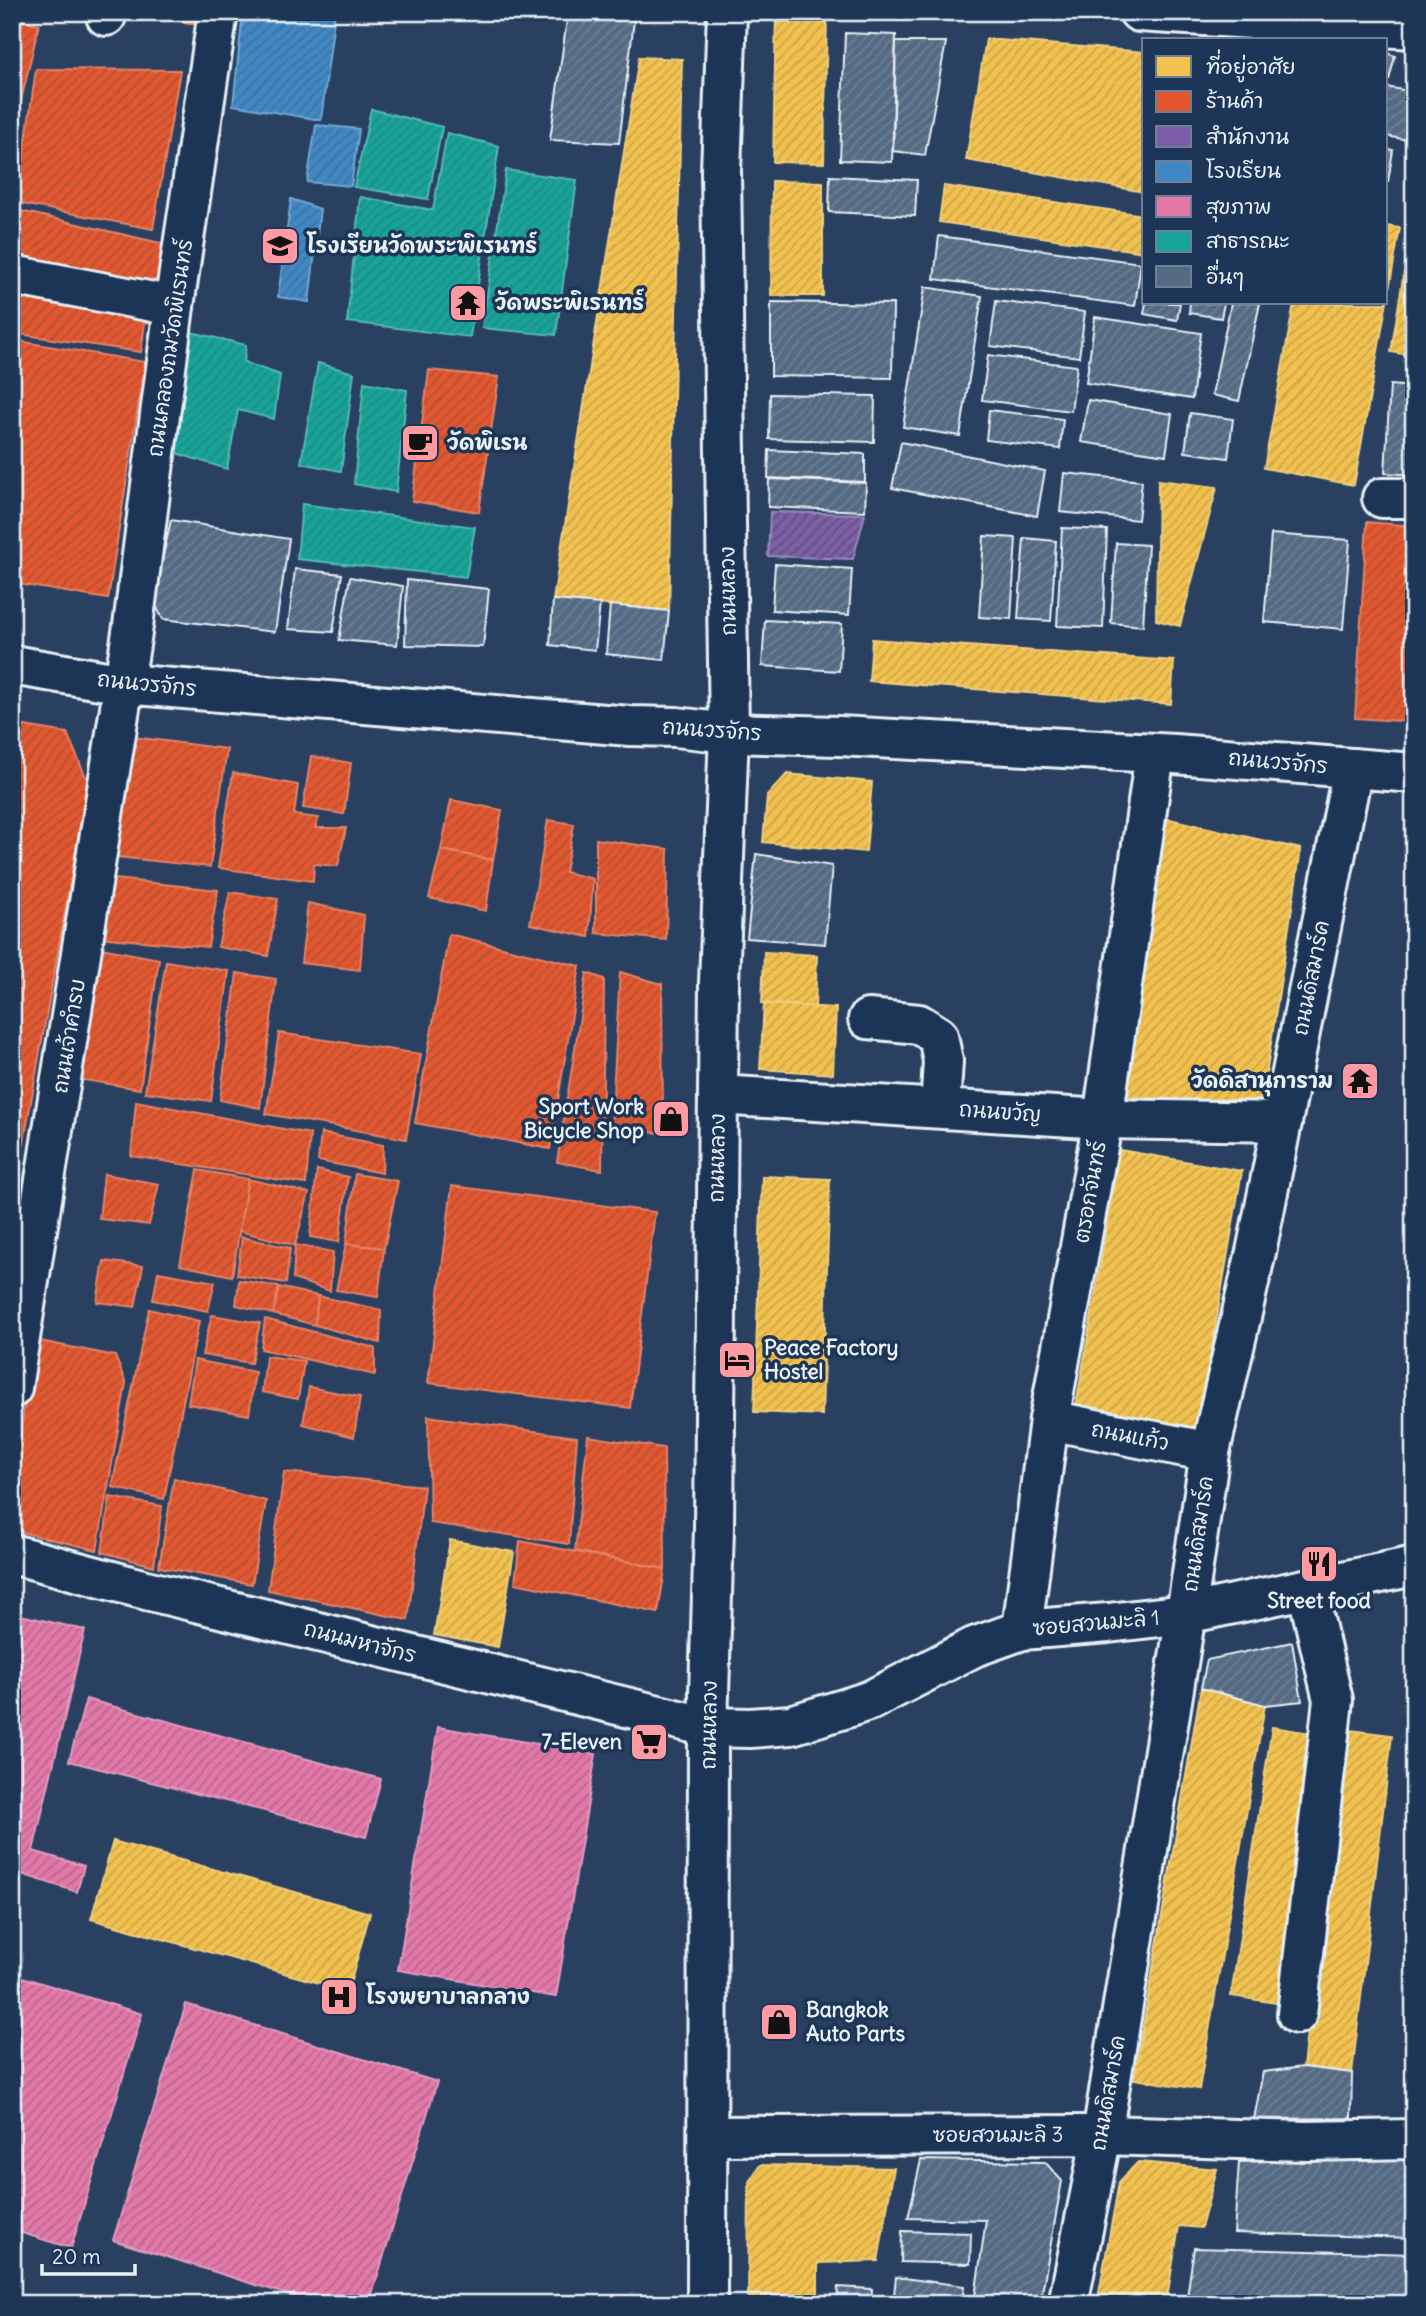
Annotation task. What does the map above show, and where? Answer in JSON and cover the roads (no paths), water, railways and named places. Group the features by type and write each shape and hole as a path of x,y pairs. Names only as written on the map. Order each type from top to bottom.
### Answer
{"street":[{"name":"ถนนคลองถมวัดพิเรนทร์","path":"124,684 174,306 218,12"},
{"name":"ถนนหลวง","path":"707,2304 708,1727 714,1528 719,982 729,733 721,171 727,12"},
{"path":"1139,12 1345,18 1414,29"},
{"path":"12,275 174,306"},
{"name":"ถนนวรจักร","path":"12,665 124,684 729,733 839,736 1154,753 1414,773"},
{"name":"ถนนเจ้าคำรบ","path":"12,1388 24,1239 124,684"},
{"name":"ตรอกจันทร์","path":"1022,1630 1049,1420 1103,1119 1154,753"},
{"name":"ถนนดิสมาร์ค","path":"1068,2304 1102,2135 1210,1452 1256,1252 1353,768"},
{"path":"868,1019 919,1024 939,1036 943,1061 940,1108"},
{"name":"ถนนขวัญ","path":"718,1095 1103,1119 1282,1122"},
{"name":"ถนนแก้ว","path":"1049,1420 1210,1452"},
{"name":"ถนนมหาจักร","path":"12,1554 159,1593 708,1727"},
{"name":"ซอยสวนมะลิ 1","path":"708,1727 791,1725 850,1707 871,1700 974,1647 1022,1630 1186,1614 1414,1566"},
{"path":"1297,2014 1333,1700 1307,1589"},
{"name":"ซอยสวนมะลิ 3","path":"708,2136 1102,2135 1307,2141 1414,2139"}],"place":[{"name":"โรงเรียนวัดพระพิเรนทร์","path":"280,246"},
{"name":"วัดพระพิเรนทร์","path":"468,303"},
{"name":"วัดพิเรน","path":"420,443"},
{"name":"วัดดิสานุการาม","path":"1360,1081"},
{"name":"Sport Work Bicycle Shop","path":"671,1119"},
{"name":"Peace Factory Hostel","path":"737,1360"},
{"name":"Street food","path":"1319,1564"},
{"name":"7-Eleven","path":"649,1742"},
{"name":"โรงพยาบาลกลาง","path":"339,1997"},
{"name":"Bangkok Auto Parts","path":"779,2022"}]}
